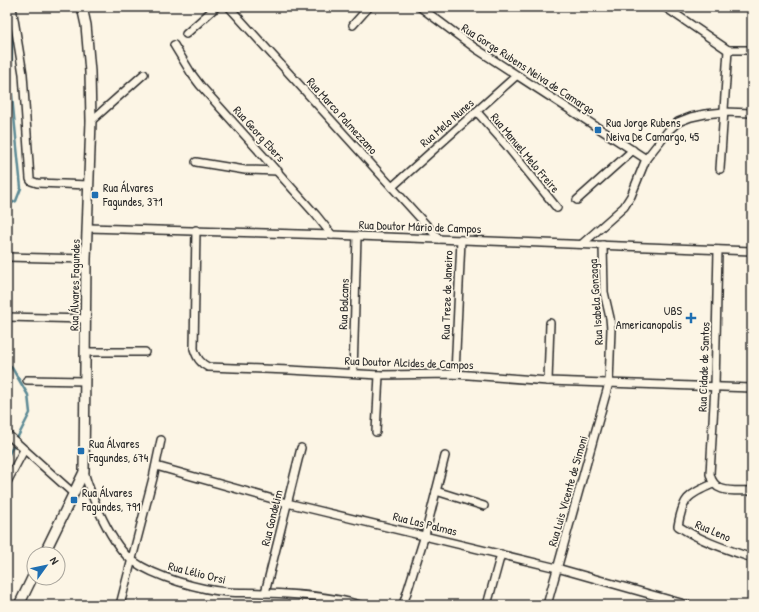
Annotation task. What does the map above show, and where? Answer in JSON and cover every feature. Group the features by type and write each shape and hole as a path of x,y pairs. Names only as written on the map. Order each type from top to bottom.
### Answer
{"street":[{"path":"12,7 23,74 30,179 31,181 37,183 89,184"},
{"name":"Rua Álvares Fagundes","path":"48,546 84,472 86,259 91,121 90,72 86,25 82,7"},
{"path":"186,34 216,7"},
{"name":"Rua Marco Palmezzano","path":"229,7 439,239"},
{"path":"352,25 369,7"},
{"name":"Rua Gorge Rubens Neiva de Camargo","path":"421,7 475,48 516,76 646,158"},
{"path":"665,7 728,50 752,50"},
{"name":"Rua Georg Ebers","path":"174,45 200,85 278,171 332,234"},
{"path":"720,169 728,50"},
{"path":"91,121 144,74"},
{"name":"Rua Melo Nunes","path":"392,187 516,76"},
{"name":"Rua Manuel Melo Freire","path":"477,112 507,146 557,208"},
{"path":"582,244 624,207 631,196 646,158 668,131 678,122 691,117 724,112 752,113"},
{"path":"577,200 633,150"},
{"path":"196,162 245,170 278,171"},
{"name":"Rua Doutor Mário de Campos","path":"88,228 332,234 752,251"},
{"name":"Rua Doutor Alcides de Campos","path":"196,230 194,349 197,358 201,363 208,367 380,375 455,374 548,381 752,388"},
{"name":"Rua Balcans","path":"353,373 357,236"},
{"name":"Rua Treze de Janeiro","path":"455,374 461,240"},
{"name":"Rua Isabela Gonzaga","path":"603,244 604,292 611,329 610,383"},
{"name":"Rua Cidade de Santos","path":"713,484 710,474 715,386 718,250"},
{"path":"7,257 86,259"},
{"path":"7,317 86,319"},
{"path":"548,381 550,323"},
{"path":"86,352 145,352"},
{"path":"376,432 380,375"},
{"path":"26,380 85,381"},
{"name":"Rua Luis Vicente de Simoni","path":"547,605 610,383"},
{"path":"8,435 73,493"},
{"path":"120,605 162,440"},
{"path":"7,482 23,448"},
{"name":"Rua Gondelim","path":"265,593 301,448"},
{"path":"403,605 425,535 445,456"},
{"name":"Rua Las Palmas","path":"156,466 287,503 557,568 680,604 688,605"},
{"name":"Rua Lélio Orsi","path":"84,472 94,500 111,534 121,549 132,561 159,574 203,588 227,592 332,598 360,605"},
{"path":"713,484 722,489 752,491"},
{"name":"Rua Leno","path":"713,484 693,494 686,500 681,508 678,526 690,534 715,545 752,558"},
{"path":"436,491 484,506"},
{"path":"487,605 501,554"},
{"path":"19,605 28,586"}],"waterway":[{"path":"7,21 12,34 11,86 21,188 16,201 7,205"},
{"path":"7,364 12,368 28,395 30,413 7,458"}],"place":[{"name":"Rua Jorge Rubens Neiva De Camargo, 45","path":"598,130"},
{"name":"Rua Álvares Fagundes, 371","path":"95,195"},
{"name":"UBS Americanopolis","path":"691,318"},
{"name":"Rua Álvares Fagundes, 674","path":"81,451"},
{"name":"Rua Álvares Fagundes, 791","path":"74,500"}]}
